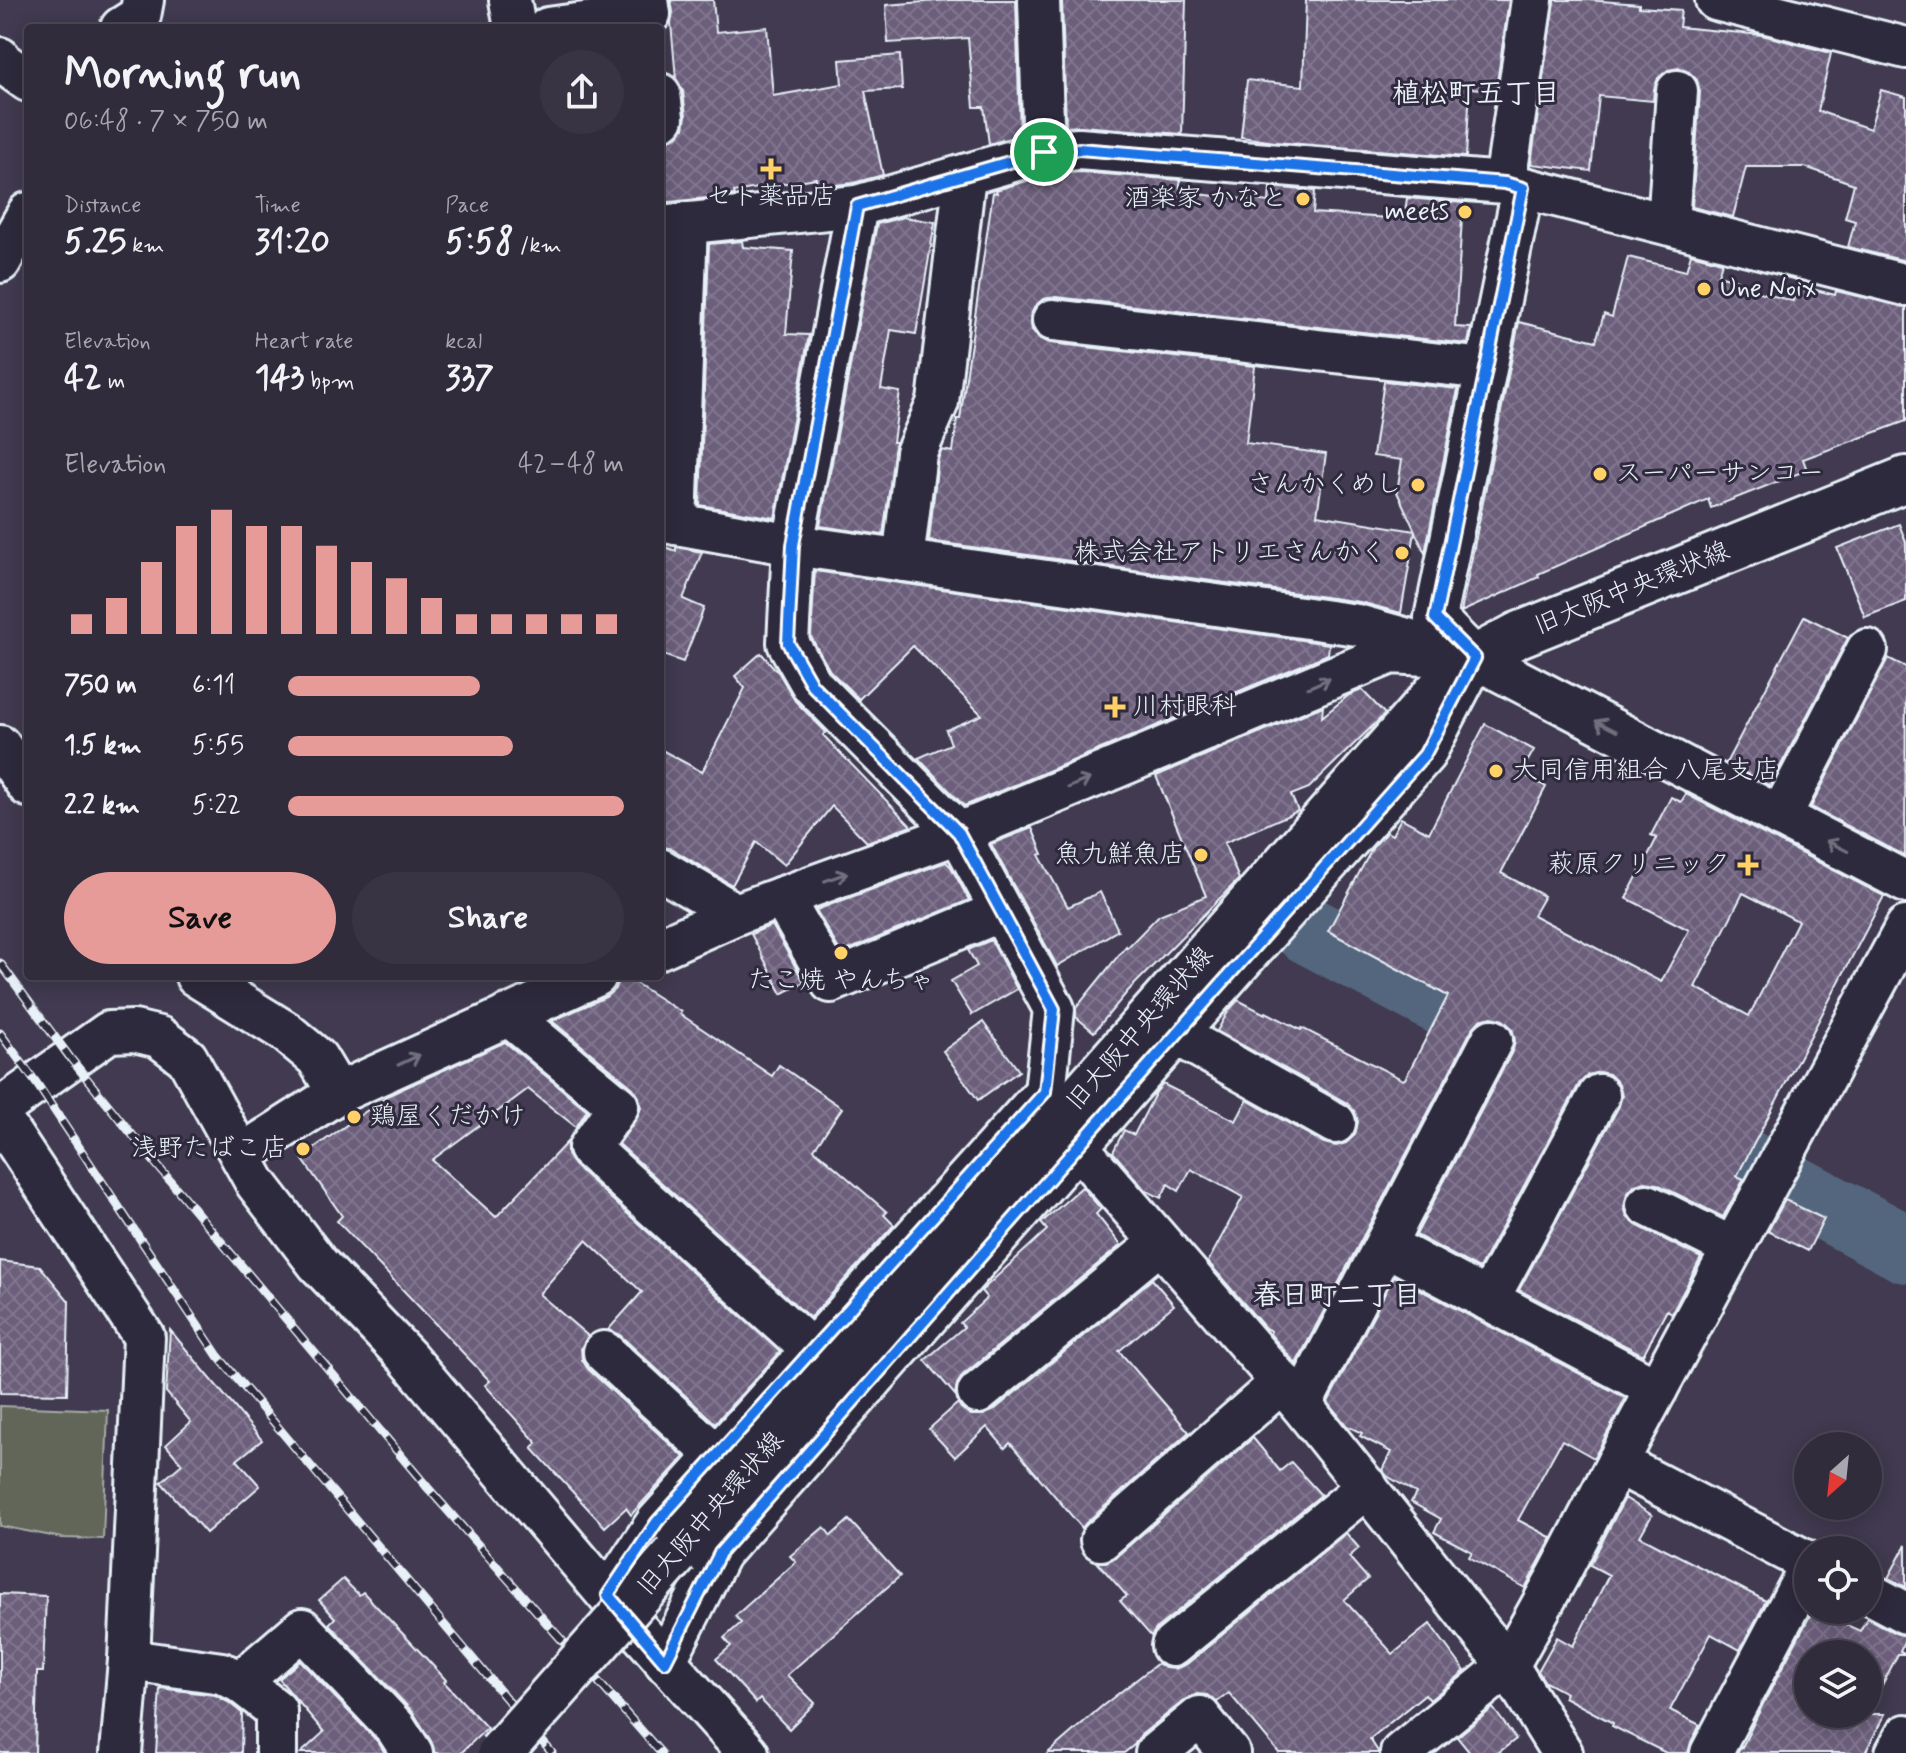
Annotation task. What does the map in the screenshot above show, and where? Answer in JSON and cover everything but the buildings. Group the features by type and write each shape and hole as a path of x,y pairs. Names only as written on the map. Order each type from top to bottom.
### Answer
{"main road":[{"name":"旧大阪中央環状線","path":"500,1753 1439,690 1475,658 1518,635 1906,479"}],"street":[{"path":"127,24 140,16 143,0"},
{"path":"510,0 514,24"},
{"path":"1039,0 1044,152"},
{"path":"1475,658 1435,618 1485,369 1514,185 1532,0"},
{"path":"1716,0 1906,48"},
{"path":"577,24 650,14"},
{"path":"1668,224 1677,91"},
{"path":"1906,285 1514,185 1079,149 1044,152 857,206 674,224 668,523 793,545 1357,625 1475,658 1906,882"},
{"path":"903,561 916,453 938,402 965,175"},
{"path":"608,1595 657,1522 1045,1092 1054,1009 959,833 812,685 788,643 793,545 857,206"},
{"path":"1053,320 1485,369"},
{"path":"1780,817 1867,650"},
{"path":"664,946 736,914 959,833 1391,653 1475,658"},
{"path":"665,1662 720,1553 1425,754 1475,658"},
{"path":"0,746 24,780"},
{"path":"664,871 736,914"},
{"path":"782,897 831,982 1001,911"},
{"path":"1401,1753 1508,1666 1906,927"},
{"path":"202,980 286,1032 317,1058 338,1093"},
{"path":"241,1155 338,1093 587,980"},
{"path":"508,1015 618,1106 589,1148 812,1350"},
{"path":"0,1109 109,1032 134,1031 159,1037 187,1058 256,1183 318,1264 407,1357 665,1662 748,1753"},
{"path":"1176,1034 1335,1123"},
{"path":"1101,1540 1292,1393 1385,1245 1492,1040"},
{"path":"1488,1300 1599,1095"},
{"path":"0,1118 144,1337 129,1660 121,1753"},
{"path":"1078,1147 1292,1393 1508,1666 1562,1753"},
{"path":"1647,1205 1733,1248"},
{"path":"978,1393 1160,1243"},
{"path":"1385,1245 1657,1389"},
{"path":"604,1352 717,1456"},
{"path":"1617,1463 1794,1555"},
{"path":"1172,1646 1367,1487"},
{"path":"1711,1753 1794,1596"},
{"path":"1882,1600 1906,1613"},
{"path":"240,1682 302,1629 396,1728 412,1753"},
{"path":"129,1660 222,1673 240,1682 276,1710 276,1753"},
{"path":"1156,1753 1200,1717 1229,1753"},
{"path":"1896,1753 1906,1735"}],"green space":[{"path":"0,1406 108,1410 103,1539 62,1538 0,1526"}],"waterway":[{"path":"1306,929 1906,1249"}],"railway":[{"path":"0,963 71,1059 156,1164 428,1488 661,1753"},
{"path":"0,1033 218,1356 552,1753"}],"place":[{"name":"セト薬品店","path":"771,169"},
{"name":"酒楽家 かなと","path":"1303,199"},
{"name":"meets","path":"1465,212"},
{"name":"Une Noix","path":"1704,289"},
{"name":"スーパーサンコー","path":"1600,474"},
{"name":"さんかくめし","path":"1418,485"},
{"name":"株式会社アトリエさんかく","path":"1402,553"},
{"name":"川村眼科","path":"1115,707"},
{"name":"大同信用組合 八尾支店","path":"1496,771"},
{"name":"魚九鮮魚店","path":"1201,855"},
{"name":"萩原クリニック","path":"1748,865"},
{"name":"たこ焼 やんちゃ","path":"841,953"},
{"name":"鶏屋くだかけ","path":"354,1117"},
{"name":"浅野たばこ店","path":"303,1149"}],"district":[{"name":"植松町五丁目","path":"1476,94"},
{"name":"春日町二丁目","path":"1337,1296"}],"route":[{"path":"1079,149 1505,183 1523,188 1435,618 1475,658 1425,754 720,1553 665,1662 608,1595 657,1522 1045,1092 1054,1009 959,833 812,685 788,643 793,545 857,206 1044,152 1079,149"}]}
